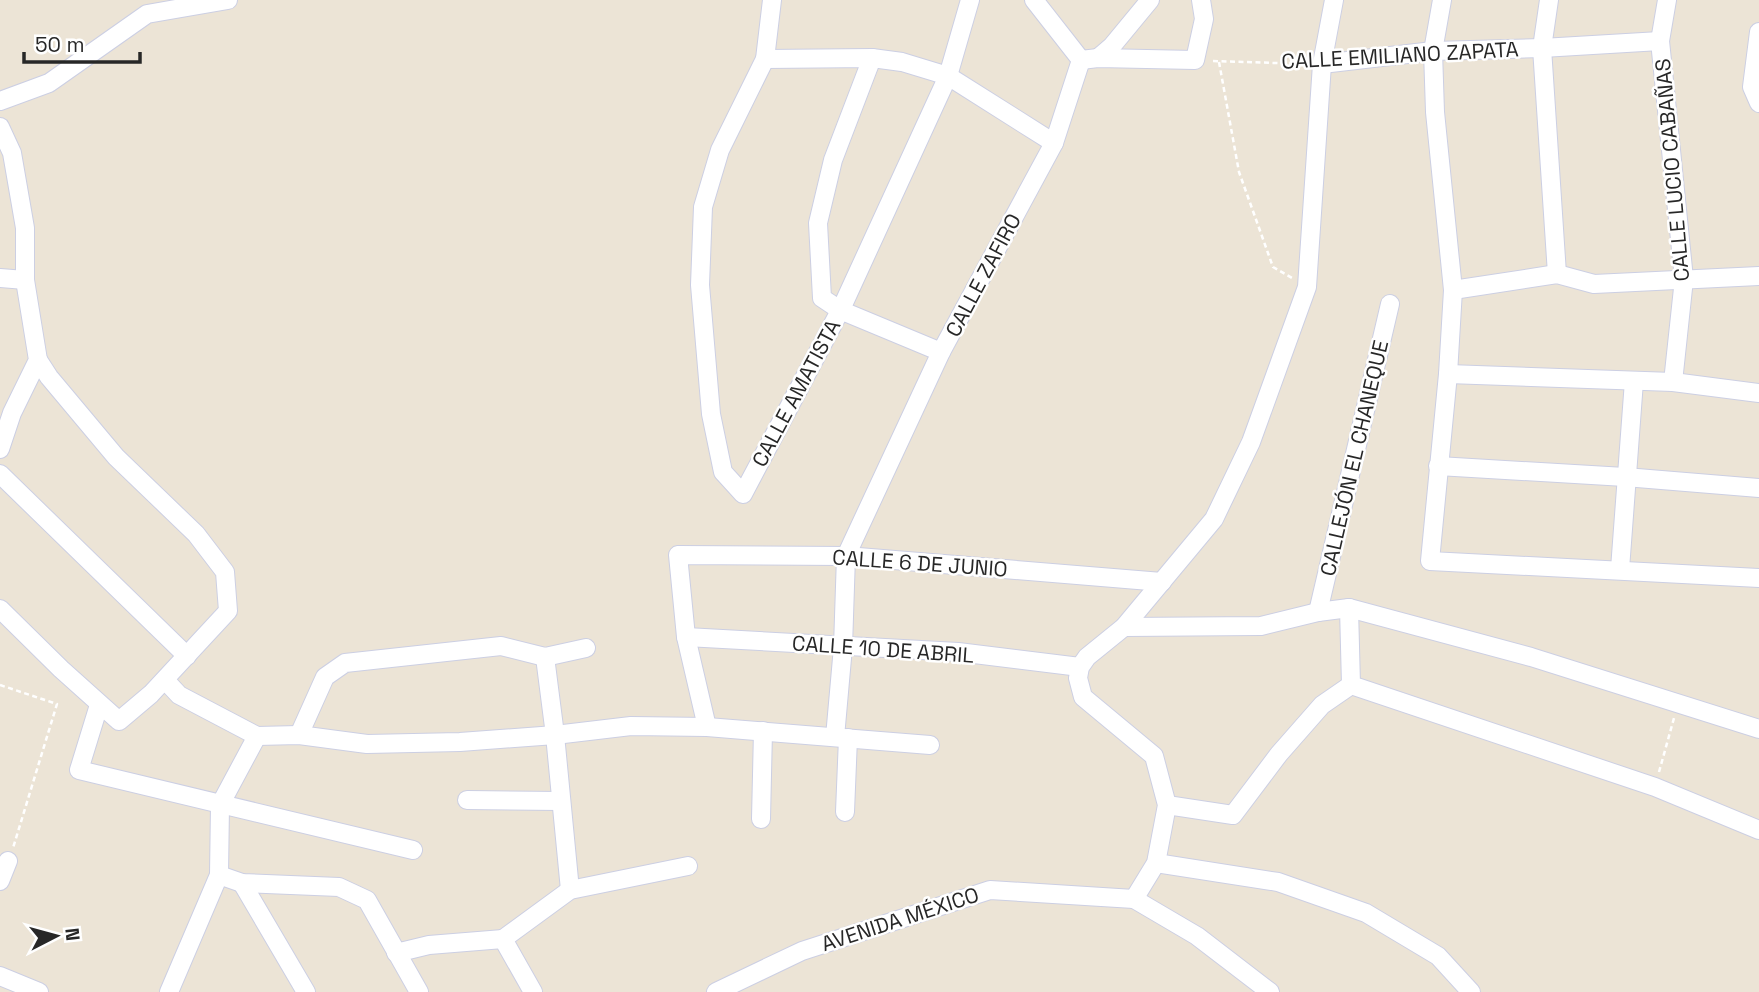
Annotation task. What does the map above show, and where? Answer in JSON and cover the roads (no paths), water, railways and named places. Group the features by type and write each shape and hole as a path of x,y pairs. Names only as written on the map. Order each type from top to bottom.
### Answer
{"street":[{"path":"772,0 765,59 872,58 902,62 948,76 1054,143"},
{"path":"941,352 840,310 948,76 970,0"},
{"path":"1034,0 1090,59 1195,60 1211,0"},
{"path":"1090,59 1112,46 1150,0"},
{"path":"1201,0 1204,19"},
{"path":"1270,992 1198,936 1134,899 1156,863 1167,804 1154,757 1083,696 1078,678 1080,667 1087,657 1124,627 1213,519 1251,442 1307,287 1322,64 1334,0"},
{"path":"1442,0 1433,51 1435,112 1453,290 1448,374 1430,561 1759,578"},
{"path":"1549,0 1542,48 1557,274"},
{"name":"CALLE LUCIO CABAÑAS","path":"1667,0 1660,41 1684,279 1673,382"},
{"path":"0,101 50,83 148,15 222,1"},
{"path":"1759,32 1752,86 1759,103"},
{"name":"CALLE EMILIANO ZAPATA","path":"1322,64 1433,51 1660,41"},
{"name":"CALLE AMATISTA","path":"765,59 720,150 704,207 700,285 711,414 723,472 743,494 840,310 822,298 818,223 833,160 872,58"},
{"name":"CALLE ZAFIRO","path":"846,556 941,352 1054,143 1090,59"},
{"path":"0,127 12,153 25,228 25,281 38,360 116,457 196,534 225,572 228,611 165,680 119,721 0,611"},
{"path":"1453,290 1557,274 1594,284 1759,276"},
{"path":"0,278 25,281"},
{"name":"CALLEJÓN EL CHANEQUE","path":"1318,612 1390,304"},
{"path":"0,449 12,413 38,360"},
{"path":"1448,374 1673,382 1759,393"},
{"path":"1620,569 1634,381"},
{"path":"1438,466 1759,488"},
{"path":"0,474 187,656"},
{"name":"CALLE 6 DE JUNIO","path":"686,637 678,555 846,556 1162,582"},
{"path":"845,812 841,738 846,556"},
{"path":"1124,627 1261,626 1318,612 1349,608 1531,657 1759,729"},
{"path":"1349,608 1351,685"},
{"path":"686,637 707,727"},
{"name":"CALLE 10 DE ABRIL","path":"686,637 958,652 1080,667"},
{"path":"299,736 325,677 345,663 501,646 545,657 586,648"},
{"path":"545,657 570,890"},
{"path":"165,680 179,695 257,736 299,736 367,744 460,743 631,726 707,727 930,745"},
{"path":"1351,685 1655,788 1759,830"},
{"path":"1167,804 1233,815 1279,754 1322,705 1351,685"},
{"path":"99,705 79,770 413,849"},
{"path":"761,819 763,731"},
{"path":"169,992 219,875 220,805 257,736"},
{"path":"467,800 560,801"},
{"path":"0,881 8,861"},
{"path":"1156,863 1278,882 1366,913 1438,956 1471,992"},
{"path":"396,953 429,945 503,939 570,890 688,866"},
{"path":"219,875 242,883 339,887 367,900 419,992"},
{"path":"242,883 306,992"},
{"name":"AVENIDA MÉXICO","path":"716,992 802,951 990,890 1134,899"},
{"path":"503,939 533,992"},
{"path":"0,976 39,992"}]}
